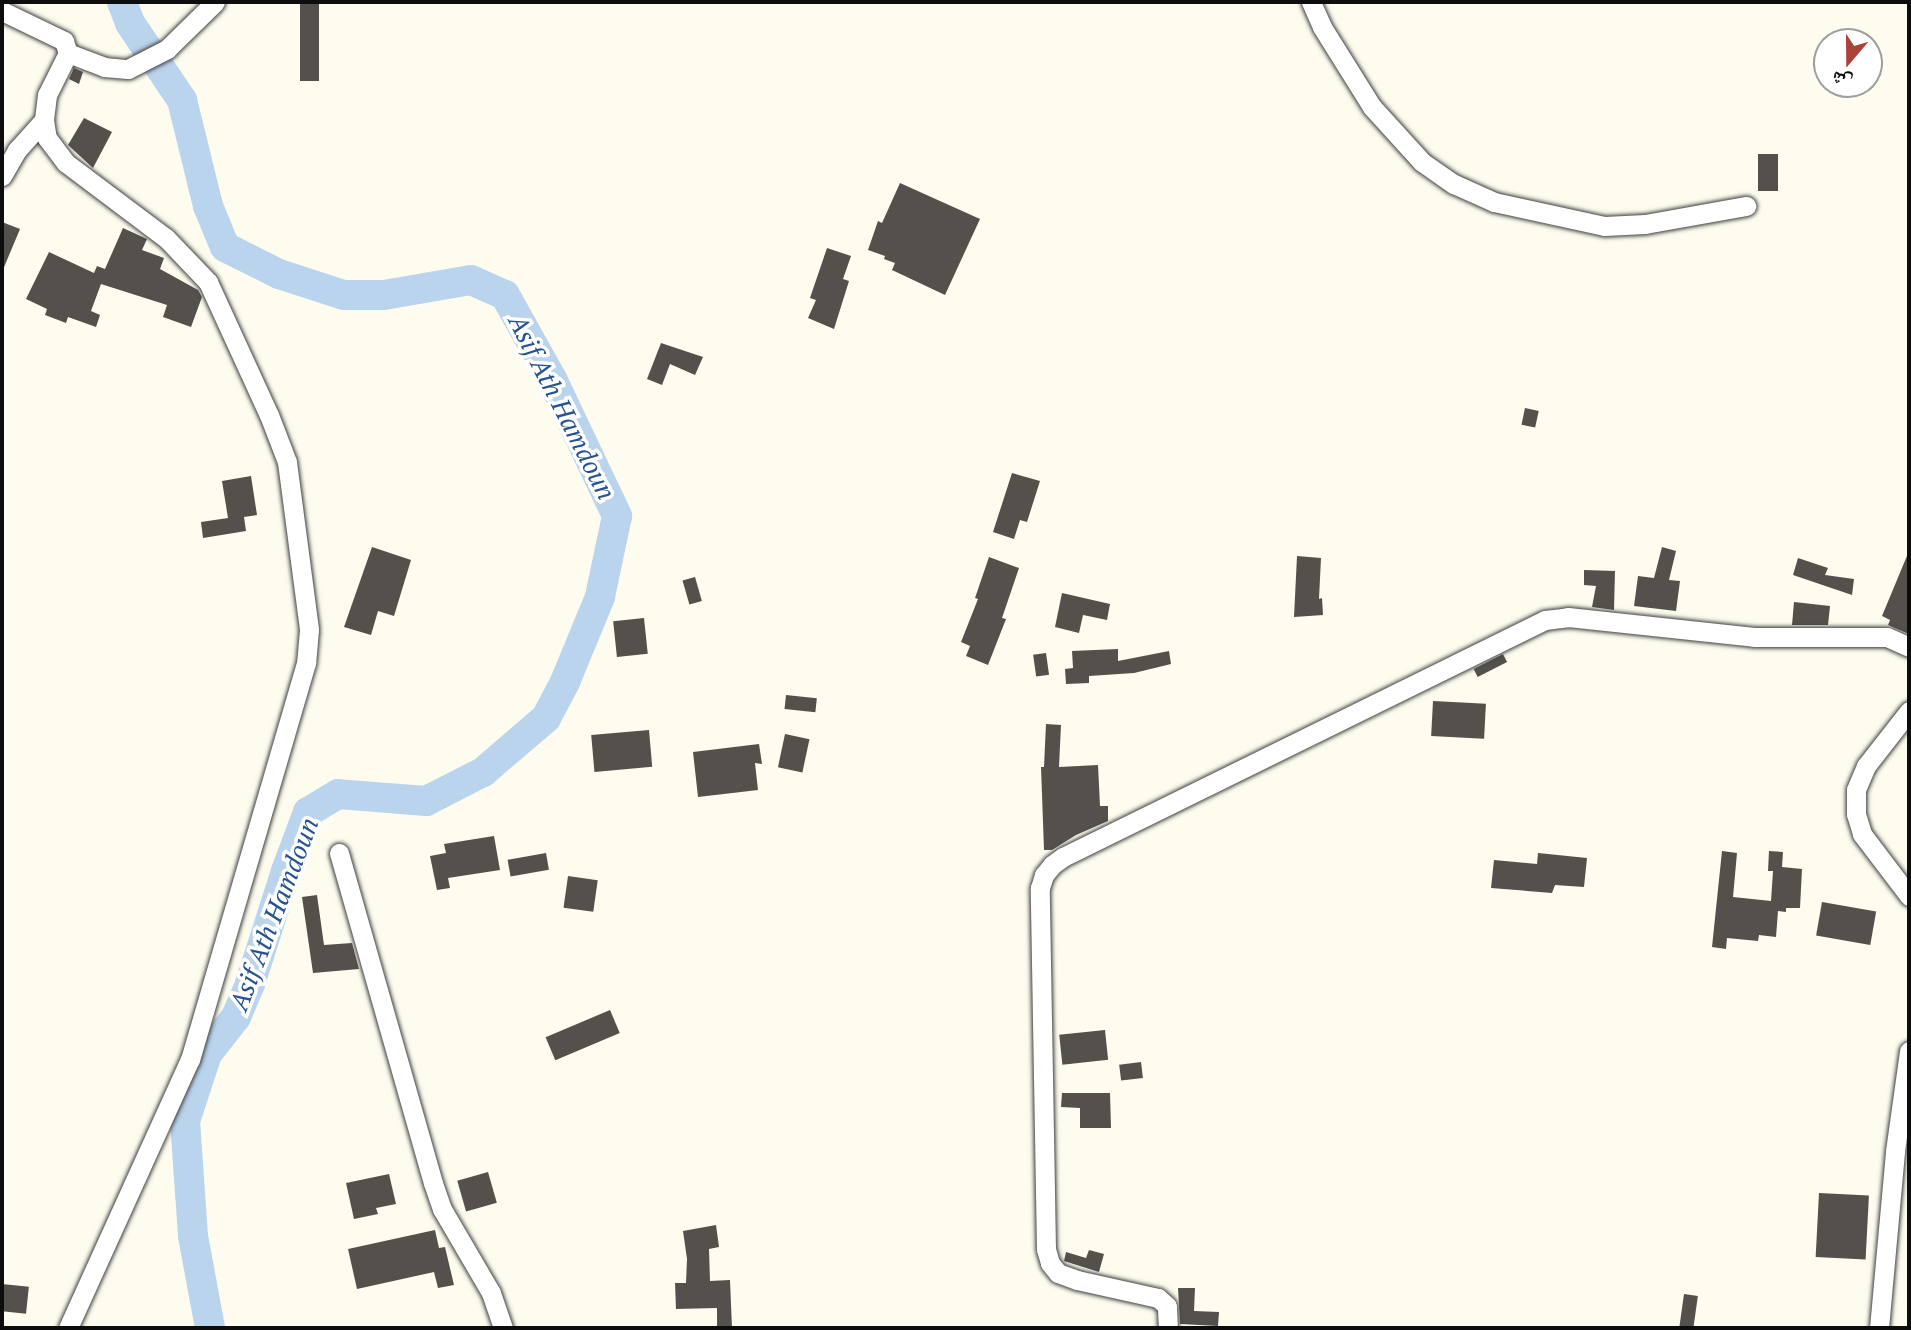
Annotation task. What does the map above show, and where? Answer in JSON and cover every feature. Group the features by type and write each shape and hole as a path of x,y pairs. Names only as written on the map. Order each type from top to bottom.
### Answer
{"street":[{"path":"68,53 104,67 128,69 167,49 215,2"},
{"path":"1311,2 1322,27 1372,107 1422,162 1454,184 1494,202 1604,226 1645,224 1746,206"},
{"path":"2,11 64,41 68,53 47,95 44,120 47,138 66,163 166,238 208,282 269,415 287,462 309,630 306,663 190,1059 68,1328"},
{"path":"2,176 17,150 44,120"},
{"path":"1168,1328 1167,1306 1158,1298 1077,1280 1058,1273 1050,1263 1046,1249 1040,888 1044,875 1052,865 1075,851 1545,620 1568,617 1755,637 1887,637 1909,647"},
{"path":"1909,711 1866,766 1856,790 1856,814 1862,834 1909,896"},
{"path":"339,853 433,1183 442,1209 491,1293 503,1328"},
{"path":"1879,1328 1895,1151 1909,1051"}],"building":[{"path":"300,2 319,2 319,81 300,81"},
{"path":"74,68 83,72 79,84 69,79"},
{"path":"84,118 112,132 93,168 68,145"},
{"path":"1758,154 1778,154 1778,191 1758,191"},
{"path":"900,183 980,219 945,295 892,270 895,263 868,250 878,221 882,223"},
{"path":"2,222 20,229 2,272"},
{"path":"123,228 147,239 142,250 164,258 160,269 198,290 202,297 191,327 163,317 167,305 101,284 91,311 100,315 96,327 68,317 66,323 45,315 47,309 26,299 49,252 94,273 97,266 105,269"},
{"path":"827,248 851,256 843,279 849,281 834,329 808,318 816,300 810,298"},
{"path":"661,343 703,357 695,375 670,364 662,385 647,379"},
{"path":"1525,408 1539,411 1535,428 1521,425"},
{"path":"1012,473 1040,481 1027,522 1020,520 1014,539 993,532"},
{"path":"251,476 257,515 244,517 246,531 203,538 201,522 228,518 222,481"},
{"path":"372,547 411,560 394,616 378,611 371,635 344,627"},
{"path":"1662,547 1676,551 1669,580 1680,581 1676,611 1634,606 1638,576 1654,578"},
{"path":"1909,551 1909,634 1888,625 1890,620 1882,616"},
{"path":"1297,556 1321,558 1319,599 1322,598 1323,615 1294,617"},
{"path":"989,557 1019,568 1002,618 1006,619 988,665 966,656 970,646 961,642 978,599 975,598"},
{"path":"1798,558 1828,568 1825,575 1854,579 1852,595 1793,575"},
{"path":"1584,570 1615,571 1614,610 1592,607 1596,586 1584,585"},
{"path":"695,577 702,601 689,605 683,581"},
{"path":"1062,593 1110,604 1107,620 1083,615 1079,633 1055,627"},
{"path":"1794,602 1830,606 1828,625 1792,625"},
{"path":"644,618 648,654 617,657 613,621"},
{"path":"1118,649 1118,661 1169,651 1171,664 1134,673 1089,676 1089,683 1066,684 1065,669 1073,668 1072,651"},
{"path":"1046,653 1049,675 1036,677 1033,655"},
{"path":"1503,654 1507,662 1478,677 1474,669"},
{"path":"786,695 817,698 815,712 785,709"},
{"path":"1433,701 1486,704 1484,739 1431,736"},
{"path":"1046,724 1061,725 1059,767 1098,765 1100,806 1108,806 1108,821 1076,835 1052,850 1044,850 1041,767 1044,767"},
{"path":"649,730 652,767 594,772 591,735"},
{"path":"785,734 809,739 802,772 778,767"},
{"path":"759,744 762,764 755,763 758,790 698,797 693,752"},
{"path":"494,836 500,870 448,878 450,888 437,890 430,856 446,853 444,844"},
{"path":"1722,851 1737,853 1733,897 1771,901 1773,871 1768,871 1769,851 1783,852 1782,867 1802,869 1800,908 1778,911 1776,937 1759,935 1758,941 1727,938 1726,949 1712,947"},
{"path":"546,853 549,870 511,877 508,860"},
{"path":"1538,853 1587,858 1584,887 1555,885 1552,893 1491,888 1494,860 1537,864"},
{"path":"568,876 598,880 593,912 564,908"},
{"path":"317,895 324,945 352,943 359,969 313,973 302,897"},
{"path":"1822,902 1876,912 1870,945 1816,935"},
{"path":"610,1010 620,1033 555,1060 546,1037"},
{"path":"1105,1030 1108,1060 1062,1065 1059,1035"},
{"path":"1141,1062 1143,1078 1121,1081 1119,1065"},
{"path":"1062,1093 1110,1093 1111,1128 1080,1128 1080,1108 1061,1107"},
{"path":"488,1172 497,1203 466,1212 457,1181"},
{"path":"389,1174 396,1204 376,1208 378,1214 354,1219 346,1183"},
{"path":"1819,1193 1869,1196 1866,1260 1816,1257"},
{"path":"716,1225 719,1247 709,1249 710,1281 730,1280 732,1328 717,1328 717,1308 676,1309 675,1283 686,1283 687,1259 683,1231"},
{"path":"435,1230 439,1248 445,1247 454,1285 438,1288 434,1272 357,1289 348,1249"},
{"path":"1089,1250 1104,1254 1099,1272 1064,1261 1066,1252 1086,1258"},
{"path":"2,1284 29,1287 26,1314 2,1311"},
{"path":"1178,1288 1195,1288 1194,1311 1219,1312 1218,1326 1180,1324"},
{"path":"1684,1294 1698,1296 1693,1328 1679,1327"}],"waterway":[{"name":"Asif Ath Hamdoun","path":"122,2 130,23 182,100 208,206 225,247 279,274 344,295 384,295 471,280 505,295 552,379 617,516 600,597 565,682 546,718 483,772 426,801 338,794 308,812 250,984 236,1017 207,1054 185,1121 193,1236 210,1328"}]}
